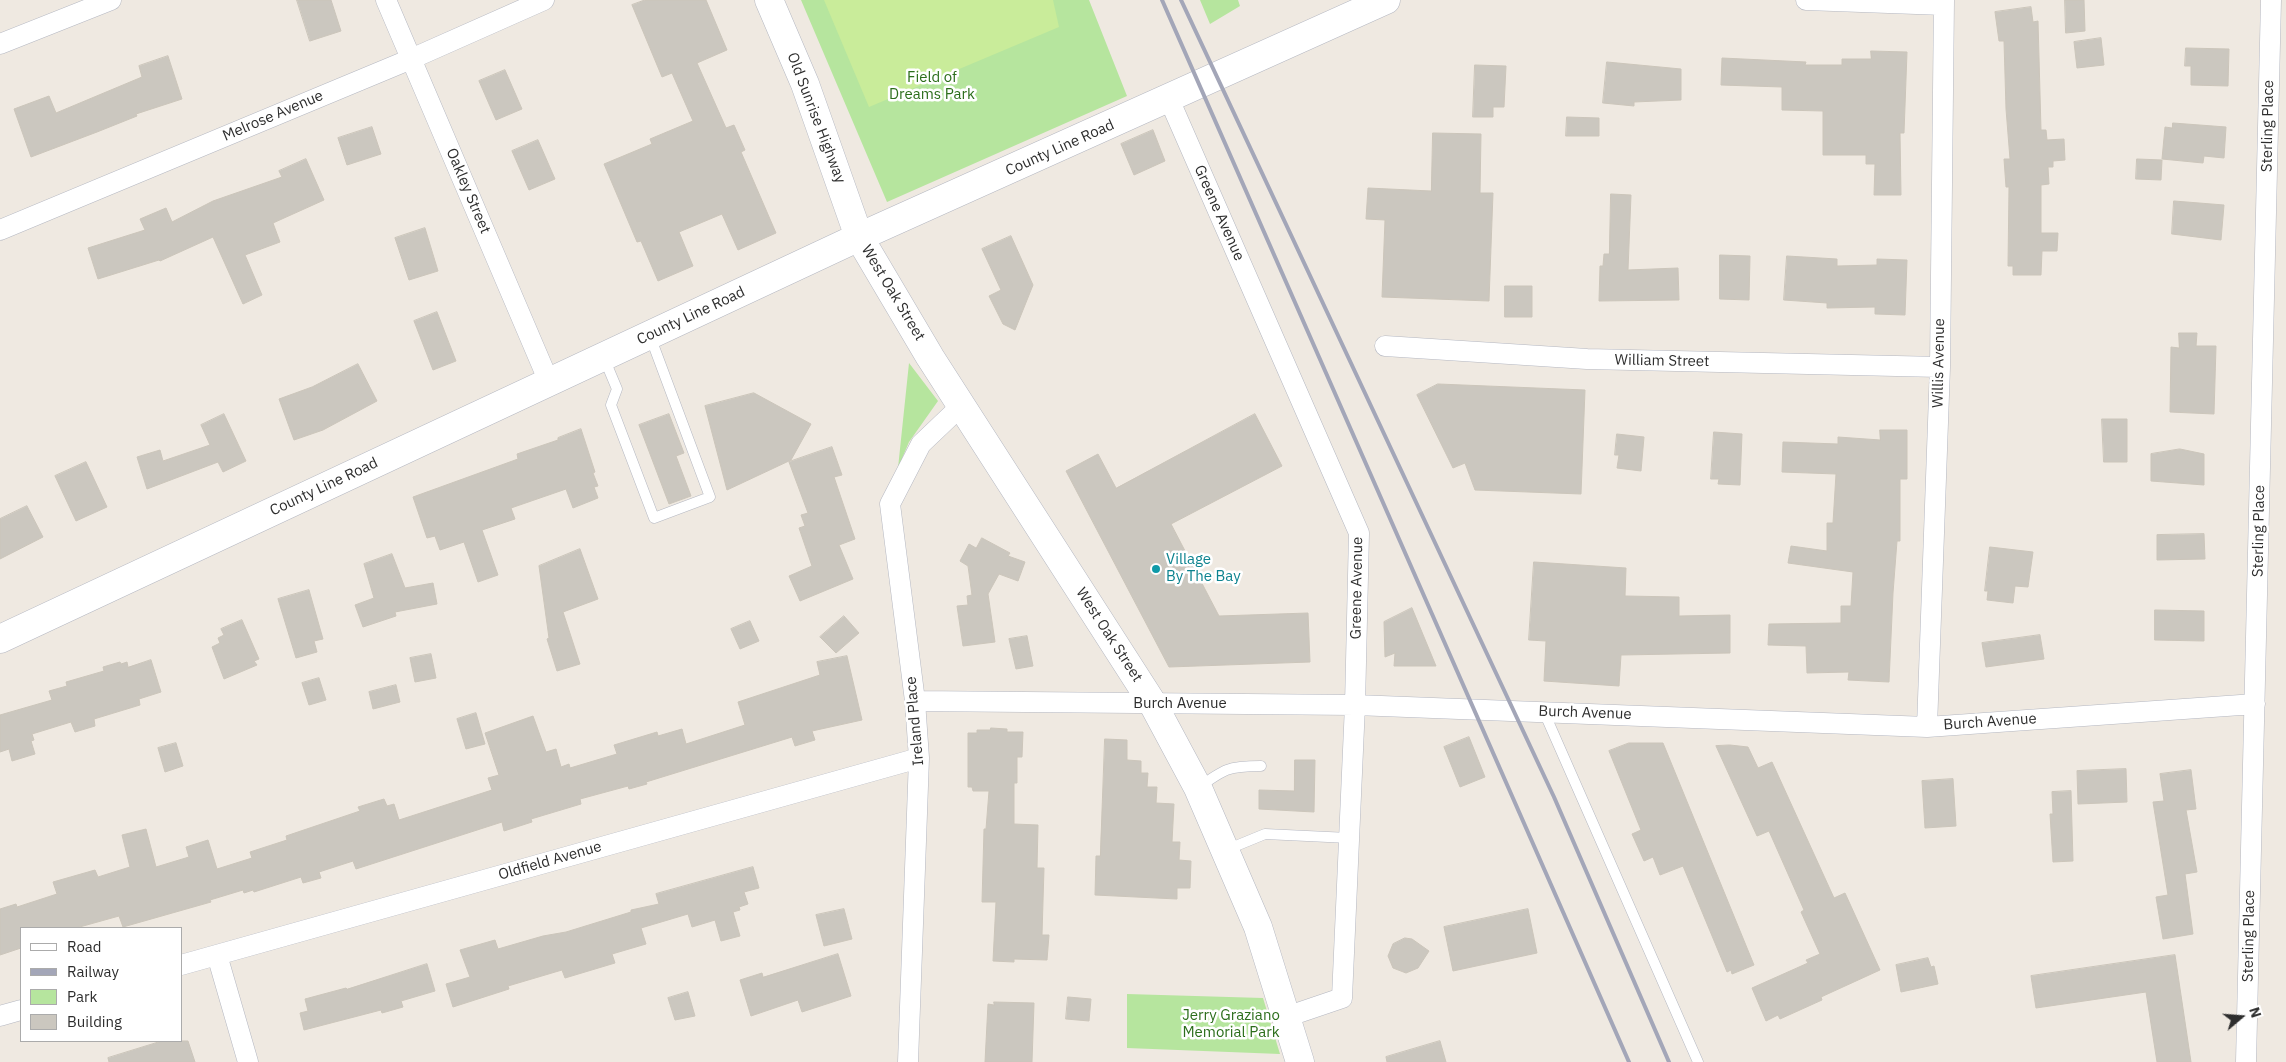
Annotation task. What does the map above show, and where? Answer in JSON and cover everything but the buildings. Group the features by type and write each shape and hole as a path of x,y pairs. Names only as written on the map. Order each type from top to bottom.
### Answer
{"main road":[{"name":"Old Sunrise Highway","path":"769,0 805,84 860,237"},
{"name":"County Line Road","path":"0,640 860,237 1386,0"},
{"name":"West Oak Street","path":"860,237 961,406 1153,704 1198,788 1258,927 1300,1062"}],"street":[{"path":"0,44 111,0"},
{"name":"Oakley Street","path":"386,0 549,382"},
{"name":"Melrose Avenue","path":"0,230 411,59 544,0"},
{"path":"1806,0 1944,2"},
{"name":"Sterling Place","path":"2246,1062 2271,0"},
{"name":"Willis Avenue","path":"1926,727 1940,367 1944,2"},
{"name":"Greene Avenue","path":"1169,99 1359,533 1355,705 1342,998 1286,1017"},
{"name":"William Street","path":"1385,346 1587,359 1940,367"},
{"name":"Ireland Place","path":"908,1062 919,758 915,701 890,504 921,444 961,406"},
{"name":"Burch Avenue","path":"915,701 1355,705 1926,727 2255,704"},
{"name":"Oldfield Avenue","path":"182,965 919,758"},
{"path":"217,954 248,1062"},
{"path":"0,1016 20,1010"}],"lane":[{"path":"603,357 617,389 611,405 654,518 710,497 650,335"},
{"path":"1544,712 1698,1062"},
{"path":"1198,788 1218,774 1234,766 1261,766"},
{"path":"1225,851 1265,834 1349,838"}],"green space":[{"name":"Field of Dreams Park","path":"801,0 1089,0 1127,96 887,202"},
{"path":"824,0 1053,0 1059,27 869,107"},
{"path":"1200,0 1238,0 1240,6 1210,24"},
{"path":"909,363 938,401 909,442 898,468"},
{"name":"Jerry Graziano Memorial Park","path":"1127,994 1263,998 1280,1054 1127,1048"}],"railway":[{"path":"1162,0 1629,1062"},
{"path":"1181,0 1554,797 1669,1062"}],"place":[{"name":"Village By The Bay","path":"1156,569"}]}
